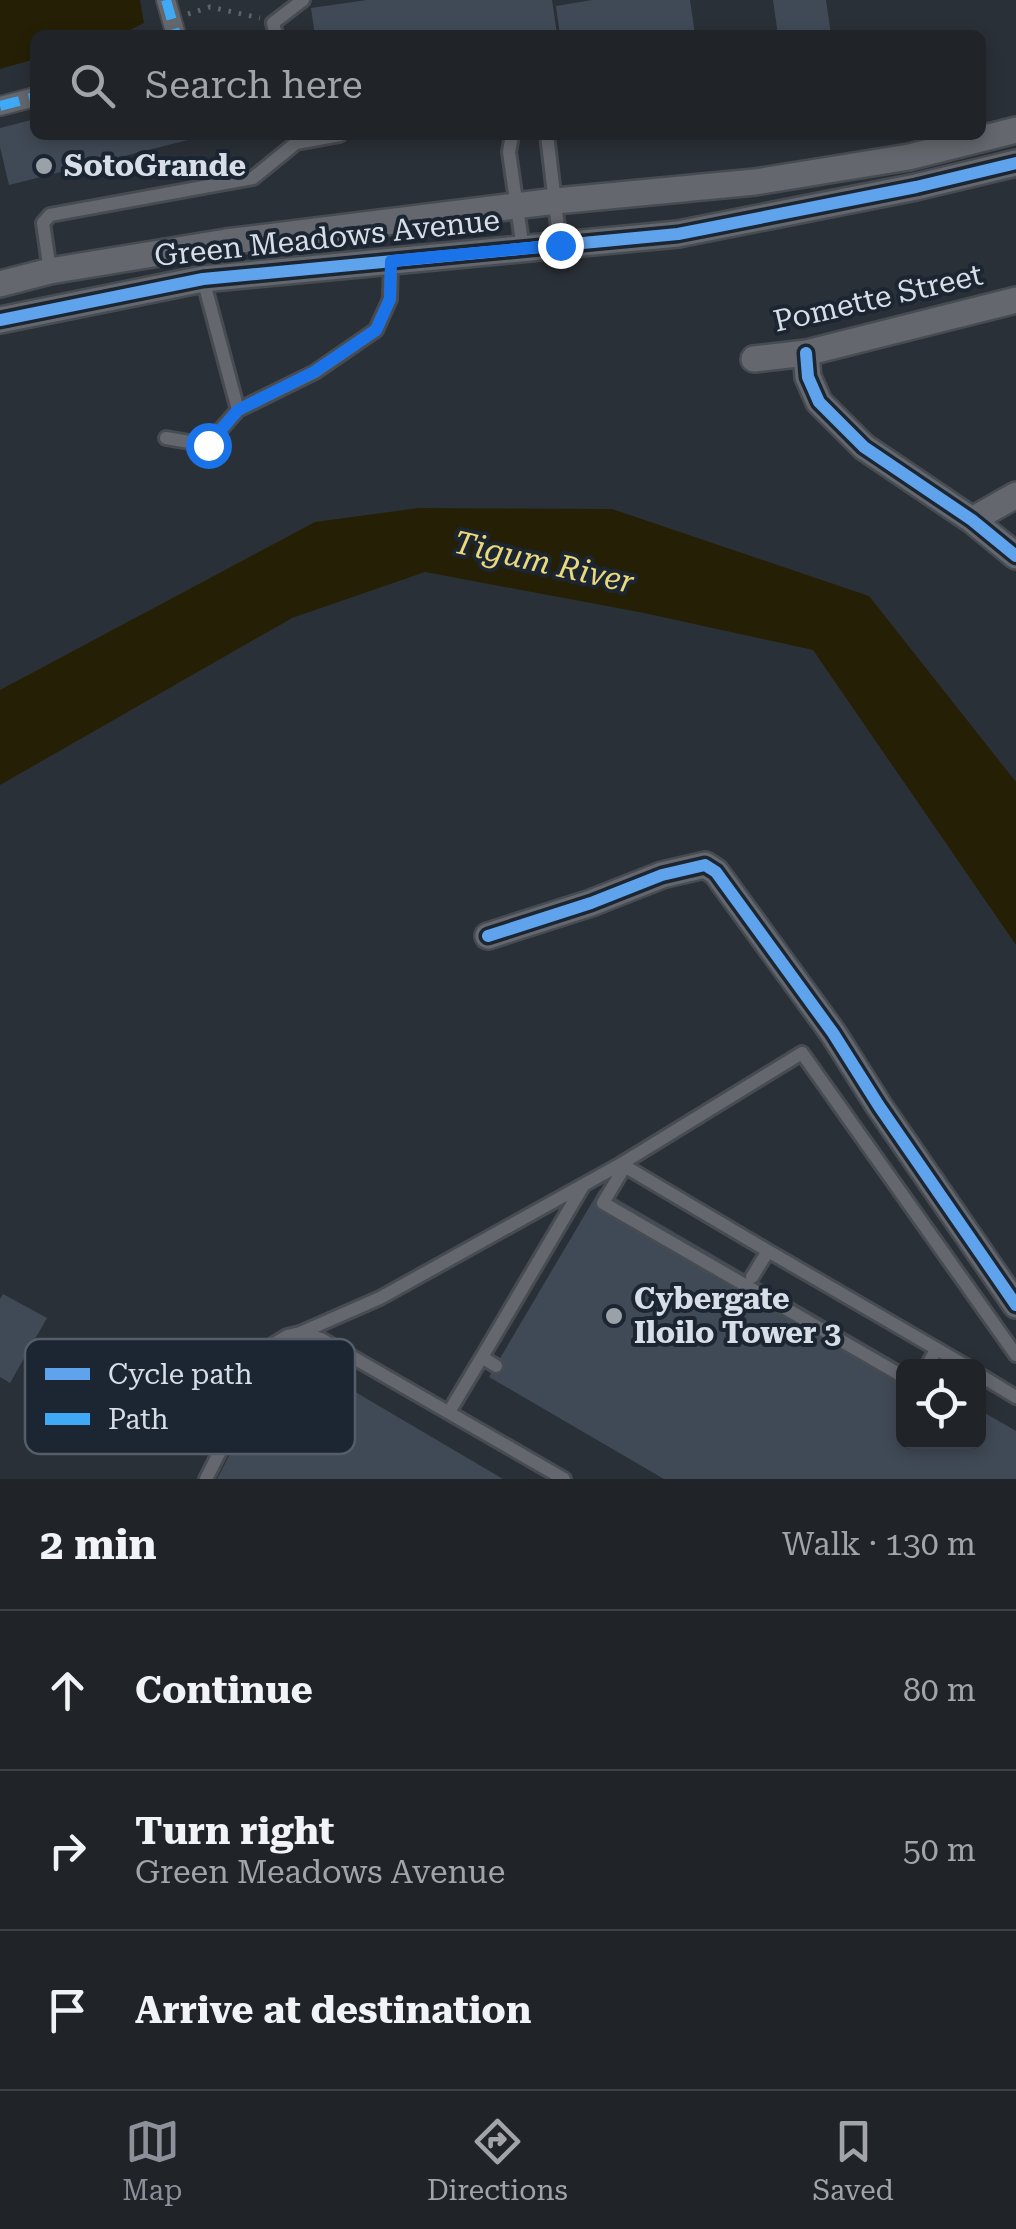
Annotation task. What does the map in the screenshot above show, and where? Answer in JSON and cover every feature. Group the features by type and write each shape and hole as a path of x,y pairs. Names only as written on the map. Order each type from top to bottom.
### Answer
{"street":[{"path":"166,0 174,27"},
{"path":"0,106 30,98"},
{"name":"Green Meadows Avenue","path":"986,138 1016,130"},
{"name":"Green Meadows Avenue","path":"0,284 50,270 226,242 774,178 909,157 976,140"},
{"name":"Green Meadows Avenue","path":"0,320 203,279 678,234 916,188 1016,163"},
{"name":"Pomette Street","path":"754,359 806,353 1016,300"},
{"path":"806,353 808,377 820,402 864,447 972,520 1016,556"},
{"path":"972,520 1016,494"},
{"path":"488,936 662,876 705,865 716,872 833,1033 878,1106 1016,1304"}],"lane":[{"path":"275,29 303,0"},
{"path":"50,270 43,223 50,215 253,178 295,140"},
{"path":"511,140 508,152 523,249"},
{"path":"548,140 560,245"},
{"path":"166,438 208,445 238,410 314,372 376,330 390,299 391,261"},
{"path":"203,279 238,410"},
{"path":"282,1339 380,1298 623,1165 802,1053 1016,1355"},
{"path":"623,1165 953,1359"},
{"path":"623,1165 603,1202 896,1372"},
{"path":"450,1412 585,1184"},
{"path":"752,1277 768,1251"},
{"path":"300,1332 322,1339"},
{"path":"931,1359 936,1350"},
{"path":"482,1357 496,1366"},
{"path":"355,1358 564,1479"},
{"path":"986,1379 1016,1397"},
{"path":"206,1479 219,1454"}],"path":[{"path":"174,27 210,7 275,29"}],"water":[{"path":"0,0 140,0 144,23 130,30 30,30 30,60 0,69"},
{"name":"Tigum River","path":"419,508 612,509 869,596 1016,782 1016,945 813,650 425,572 292,618 0,785 0,690 315,522"}],"building":[{"path":"367,0 552,0 556,30 314,30 311,8"},
{"path":"592,0 690,0 694,30 559,30 556,6"},
{"path":"773,0 826,0 830,30 777,30"},
{"name":"SotoGrande","path":"30,120 30,140 188,140 9,185 0,128"},
{"path":"600,1189 896,1361 896,1449 986,1449 986,1414 1016,1431 1016,1479 664,1479 489,1377"},
{"path":"3,1294 47,1318 35,1339 25,1339 25,1357 10,1383 0,1377"},
{"path":"355,1392 503,1479 217,1479 230,1454 355,1454"}],"marked path":[{"path":"166,0 175,30"},
{"path":"0,106 30,98"}],"cycle path":[{"path":"0,320 203,279 678,234 1016,163"},
{"path":"806,353 808,377 819,402 864,447 972,520 1016,556"},
{"path":"488,936 662,875 705,865 716,872 833,1033 1016,1305"}],"place":[{"name":"SotoGrande","path":"44,166"},
{"name":"Cybergate Iloilo Tower 3","path":"614,1316"}],"route":[{"path":"208,445 238,410 314,372 376,330 390,299 391,261 560,245"}]}
